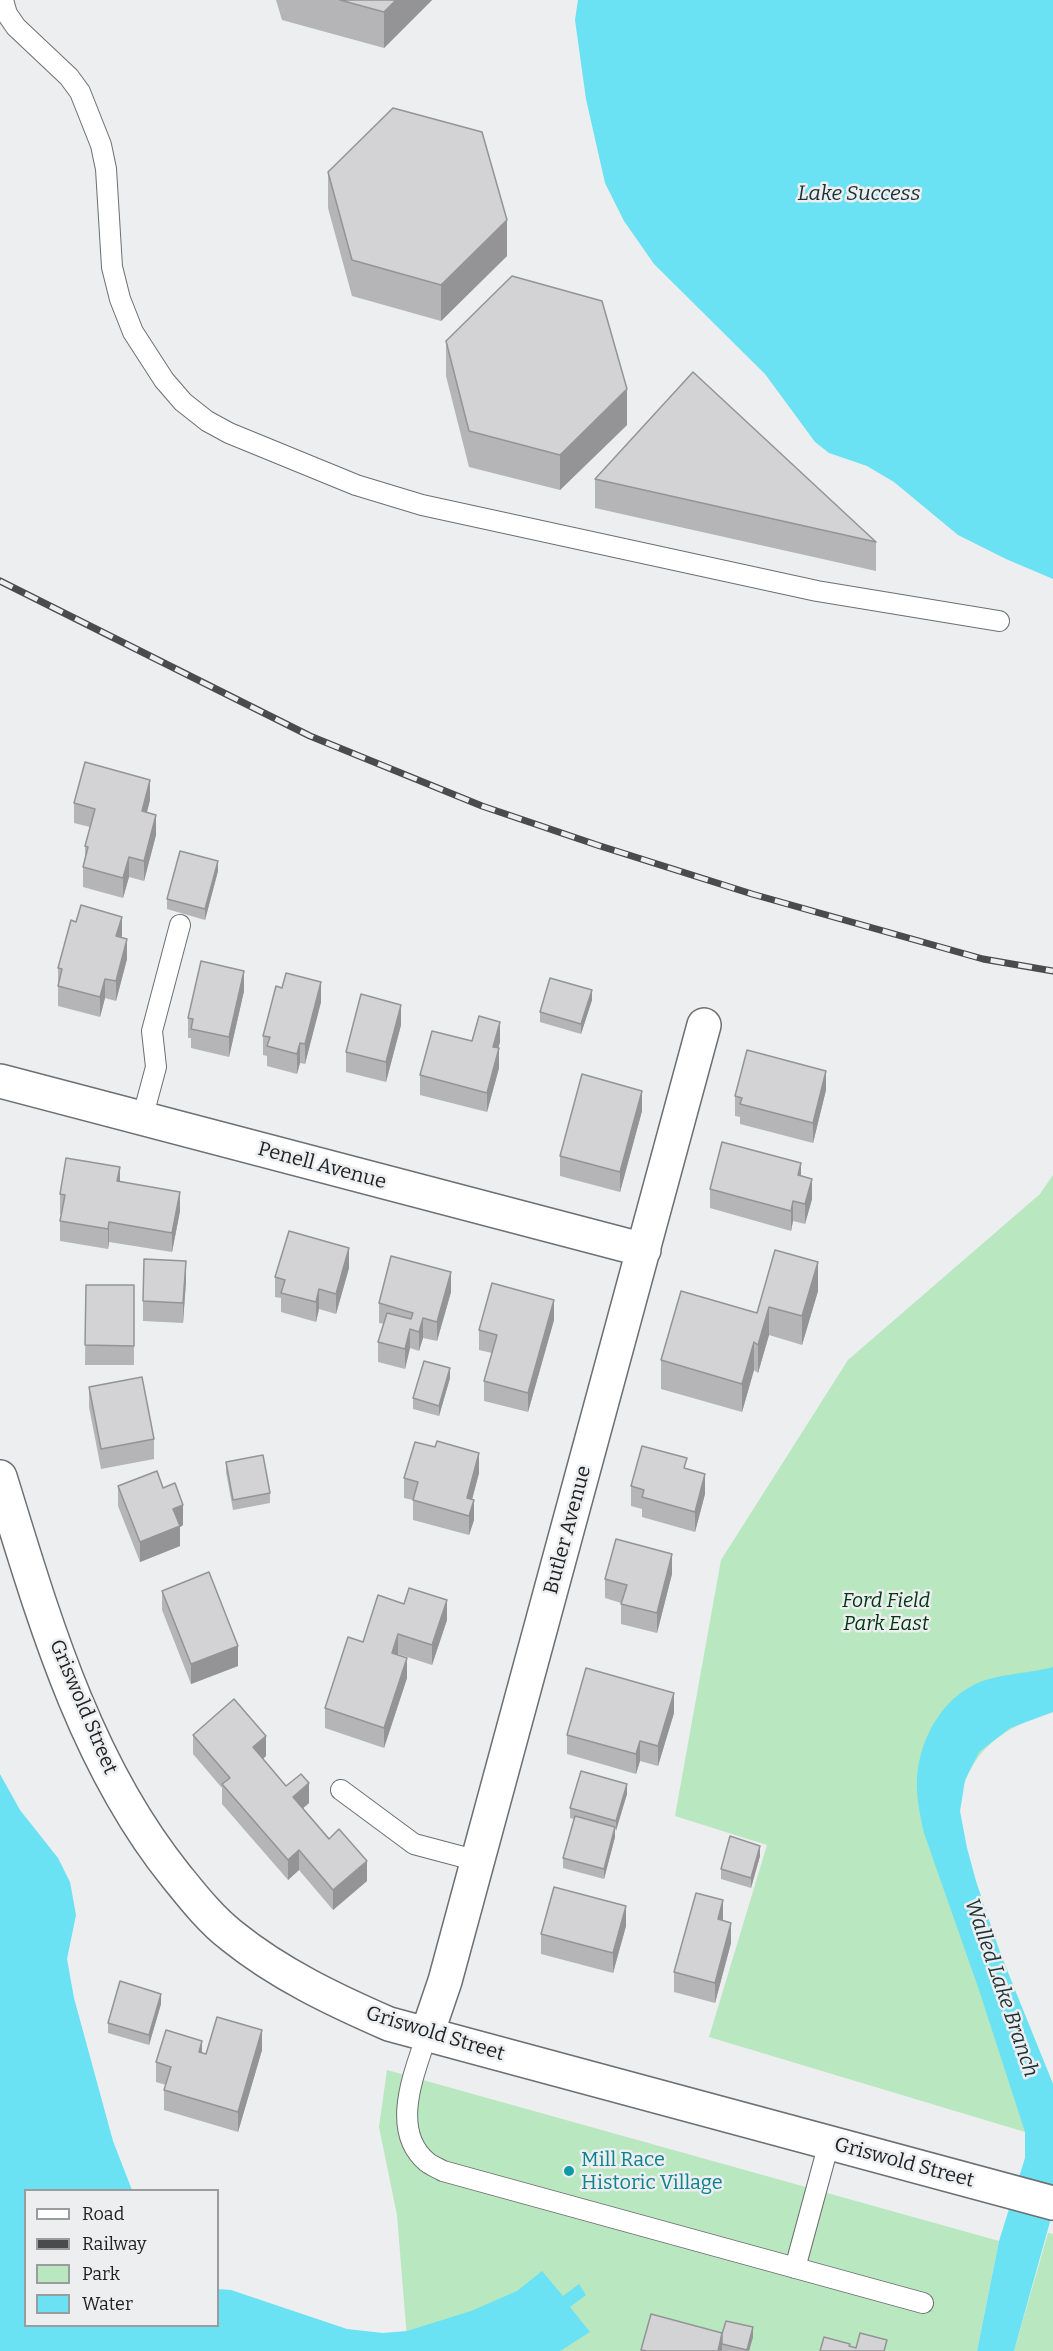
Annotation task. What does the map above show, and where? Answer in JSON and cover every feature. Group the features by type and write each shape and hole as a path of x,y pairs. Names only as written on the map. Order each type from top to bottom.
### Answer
{"street":[{"name":"Butler Avenue","path":"427,2034 445,1981 478,1861 704,1024"},
{"name":"Penell Avenue","path":"0,1082 644,1250"},
{"name":"Griswold Street","path":"0,1477 50,1629 102,1762 154,1848 195,1900 230,1935 274,1967 340,2003 389,2024 1053,2203"}],"lane":[{"path":"3,0 7,14 16,27 69,77 80,92 101,145 106,169 112,267 120,299 133,332 164,380 183,402 207,421 229,433 356,485 422,505 817,591 999,621"},
{"path":"142,1119 156,1066 152,1031 180,925"},
{"path":"341,1790 414,1844 478,1861"},
{"path":"427,2034 412,2084 407,2115 408,2131 414,2145 426,2162 443,2171 923,2303"},
{"path":"795,2268 829,2143"}],"green space":[{"name":"Ford Field Park East","path":"1053,1175 1053,1712 1013,1728 990,1744 966,1779 960,1806 965,1845 983,1904 1053,2084 1025,2132 709,2037 767,1845 675,1816 721,1560 848,1360 1040,1194"},
{"name":"Mill Race Historic Village","path":"387,2070 999,2241 977,2351 408,2351 397,2215 379,2127"},
{"path":"1048,2233 1053,2234 1053,2351 1014,2351"}],"water":[{"name":"Lake Success","path":"578,0 1053,0 1053,579 958,535 894,482 867,466 829,453 815,442 765,374 654,264 624,221 605,183 586,99 575,20"},
{"name":"Walled Lake Branch","path":"1053,1667 1053,1712 1010,1728 979,1752 965,1780 960,1811 976,1881 1000,1953 1053,2084 1053,2211 1014,2351 977,2351 999,2241 1025,2158 1025,2132 979,1990 924,1833 917,1778 923,1746 930,1731 948,1704 960,1693 989,1679"},
{"path":"0,1774 20,1810 58,1858 70,1882 76,1915 67,1959 74,1998 113,2141 132,2189 24,2189 24,2327 219,2327 219,2289 231,2290 347,2329 383,2333 407,2331 471,2311 517,2291 542,2271 563,2296 579,2284 586,2295 570,2307 590,2332 560,2351 0,2351"}],"building":[{"path":"340,0 396,0 384,12"},
{"path":"393,108 482,132 507,220 441,285 352,260 328,172"},
{"path":"512,276 602,301 627,389 560,455 469,431 446,341"},
{"path":"693,372 876,542 595,479"},
{"path":"85,762 150,780 142,811 156,815 144,861 129,857 123,878 83,867 88,847 85,846 95,809 74,803"},
{"path":"180,851 218,861 205,909 167,899"},
{"path":"81,905 122,917 116,936 127,939 116,981 105,979 100,997 58,986 62,969 58,968 71,920 76,922"},
{"path":"201,961 244,971 229,1037 191,1029 193,1019 188,1018"},
{"path":"286,973 321,982 305,1044 300,1043 297,1054 267,1046 270,1037 263,1036 276,986 282,988"},
{"path":"550,978 592,990 581,1024 540,1012"},
{"path":"361,994 401,1005 386,1062 346,1052"},
{"path":"479,1016 500,1022 493,1047 499,1048 487,1093 420,1075 432,1031 472,1041"},
{"path":"747,1050 826,1071 813,1123 740,1104 742,1098 735,1096"},
{"path":"582,1074 642,1091 620,1172 560,1156"},
{"path":"722,1142 801,1163 798,1175 812,1179 805,1204 793,1201 791,1211 710,1189"},
{"path":"66,1158 120,1167 117,1181 180,1192 172,1233 109,1222 108,1229 60,1221 65,1195 60,1194"},
{"path":"289,1231 349,1248 336,1294 319,1289 316,1302 281,1293 285,1280 275,1277"},
{"path":"775,1250 818,1262 802,1316 769,1307 758,1345 754,1342 742,1384 661,1360 681,1291 757,1313"},
{"path":"391,1256 451,1272 437,1322 423,1318 419,1332 410,1329 405,1349 378,1342 387,1313 411,1319 413,1313 379,1303"},
{"path":"144,1259 186,1261 183,1303 143,1301"},
{"path":"492,1283 554,1300 528,1393 484,1381 497,1335 479,1330"},
{"path":"86,1285 134,1285 134,1346 85,1345"},
{"path":"424,1361 450,1368 439,1406 413,1398"},
{"path":"142,1377 154,1439 101,1449 89,1387"},
{"path":"437,1441 479,1453 467,1498 474,1500 469,1516 413,1500 418,1482 404,1478 415,1442 435,1447"},
{"path":"642,1446 687,1458 684,1468 705,1474 695,1512 642,1497 644,1490 631,1486"},
{"path":"263,1455 270,1493 233,1500 226,1462"},
{"path":"157,1471 163,1488 175,1483 183,1505 173,1509 180,1526 140,1542 118,1486"},
{"path":"616,1539 672,1554 657,1613 621,1604 627,1585 605,1579"},
{"path":"209,1572 238,1646 191,1664 162,1591"},
{"path":"409,1588 447,1600 432,1645 398,1634 392,1653 407,1658 384,1728 325,1708 348,1637 363,1642 378,1595 404,1604"},
{"path":"586,1668 674,1693 658,1746 640,1741 636,1754 567,1735"},
{"path":"234,1699 266,1736 253,1747 286,1786 301,1774 309,1783 293,1797 329,1839 339,1829 367,1861 333,1890 299,1850 288,1860 222,1784 230,1778 193,1735"},
{"path":"581,1771 627,1784 616,1821 570,1808"},
{"path":"575,1816 615,1827 604,1869 563,1858"},
{"path":"730,1836 760,1846 751,1878 721,1869"},
{"path":"554,1887 626,1906 613,1953 541,1934"},
{"path":"696,1893 723,1900 718,1919 731,1923 715,1983 674,1972"},
{"path":"120,1981 161,1994 149,2035 108,2023"},
{"path":"217,2017 262,2030 238,2112 164,2090 171,2067 156,2062 166,2030 202,2041 199,2052 206,2054"},
{"path":"651,2314 722,2333 718,2351 641,2350"},
{"path":"726,2321 753,2327 747,2350 722,2344"},
{"path":"860,2333 887,2340 884,2351 820,2351 824,2337 850,2344 849,2346 856,2348"}],"railway":[{"path":"0,581 310,736 482,806 752,894 983,959 1053,971"}],"place":[{"name":"Mill Race Historic Village","path":"569,2171"}]}
